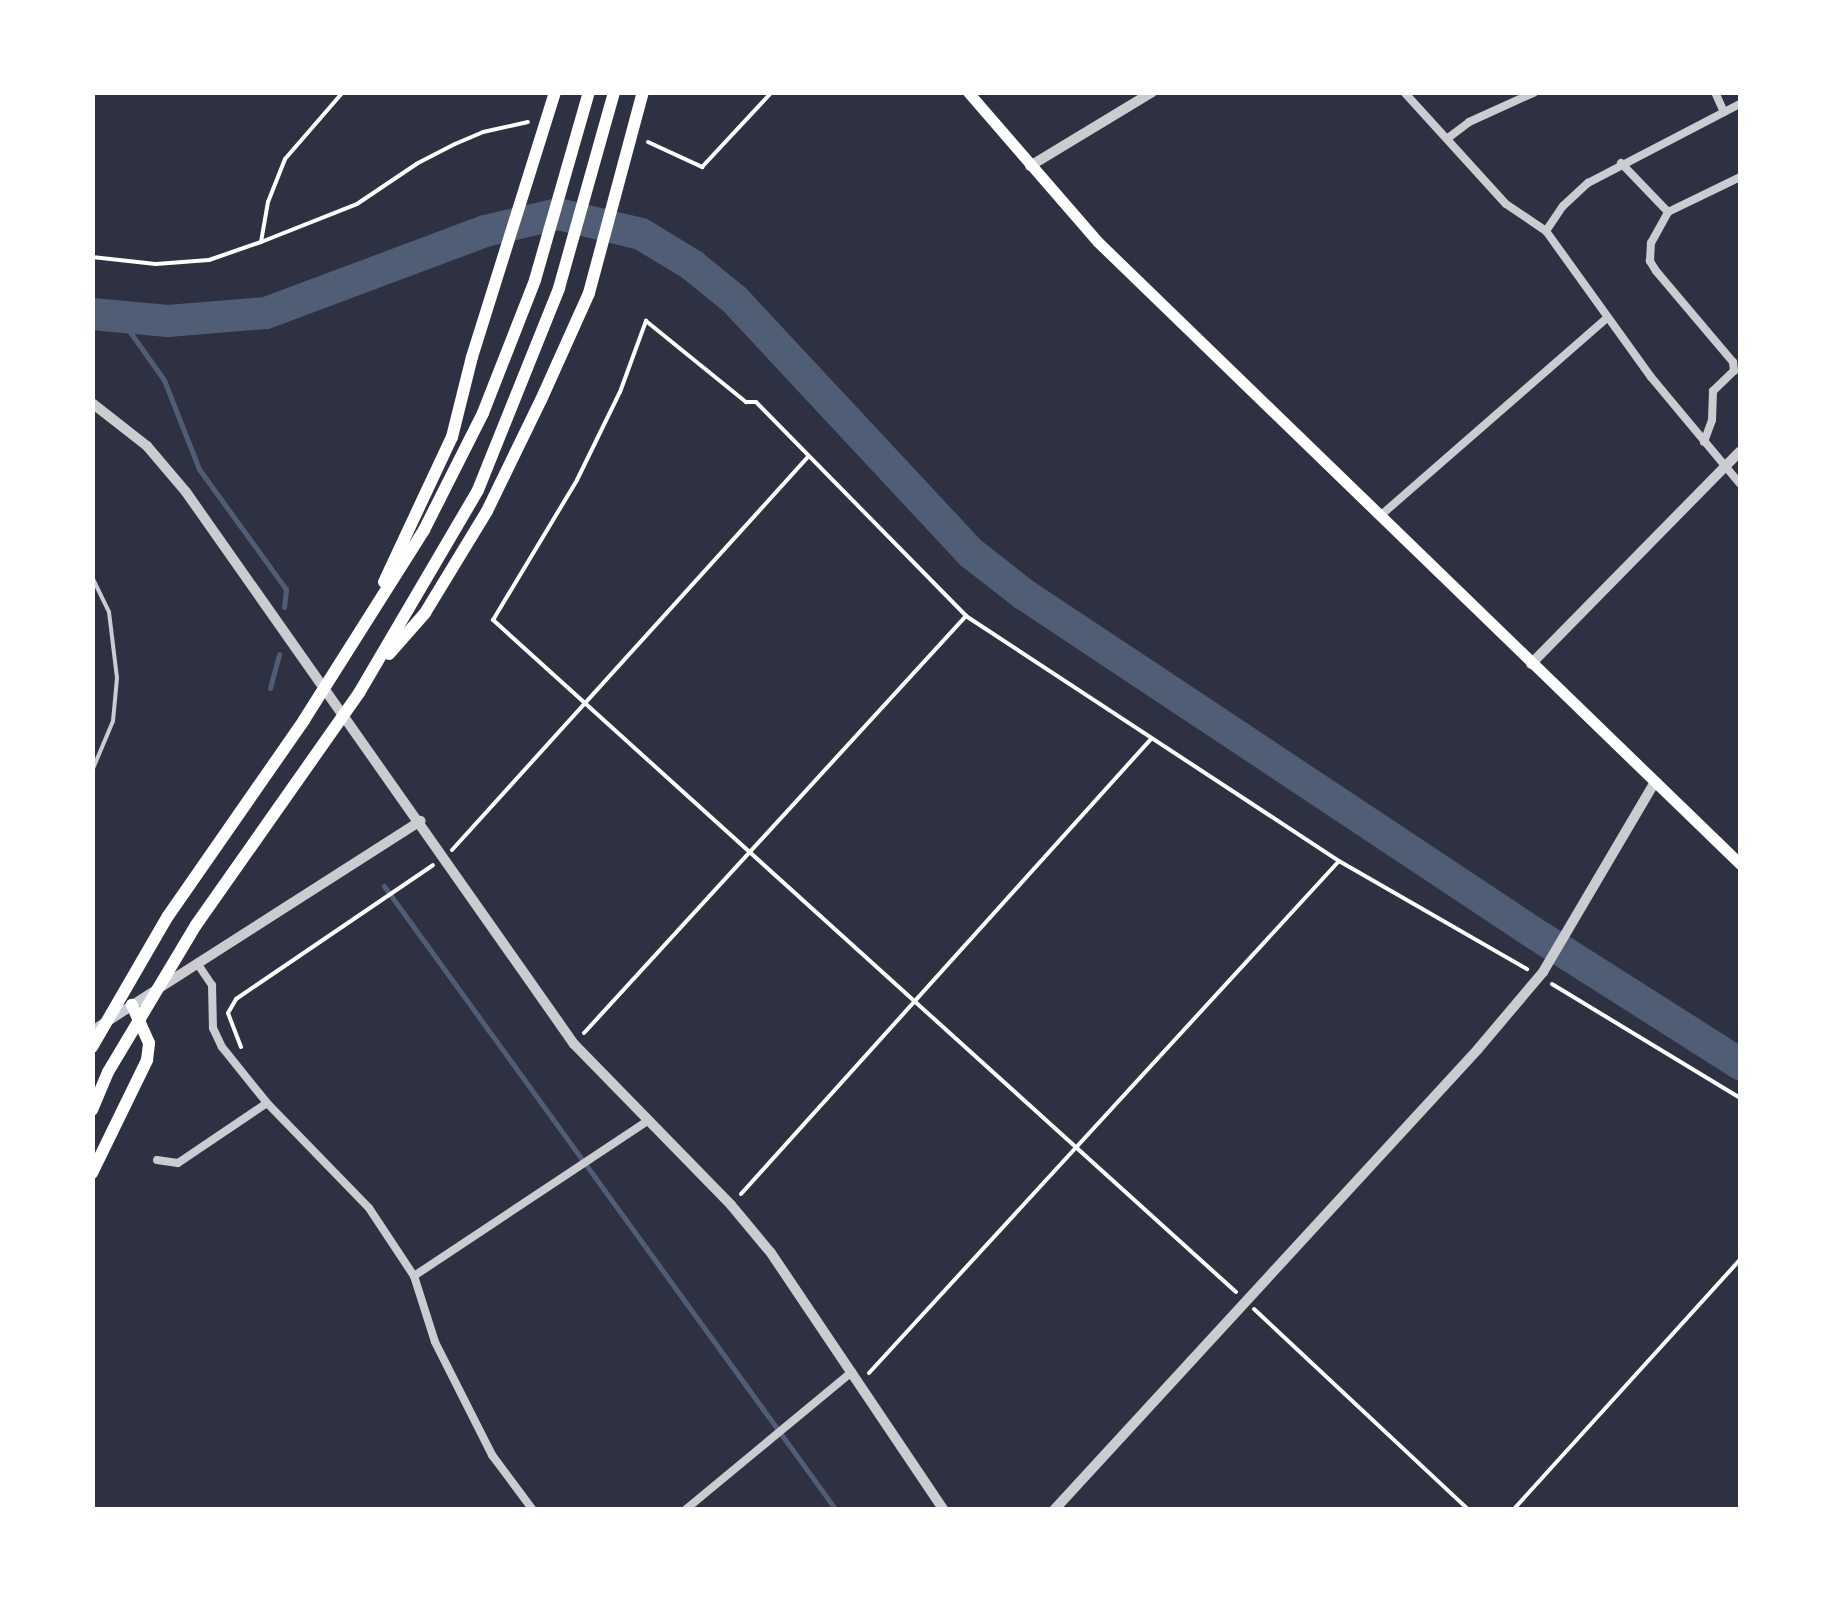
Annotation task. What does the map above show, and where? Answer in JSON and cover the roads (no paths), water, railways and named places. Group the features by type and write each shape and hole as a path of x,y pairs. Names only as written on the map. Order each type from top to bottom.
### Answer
{"highway":[{"path":"355,642 452,437 544,137 554,92"},
{"path":"92,1046 168,916 304,720 424,530 484,413 535,280 589,92"},
{"path":"92,1110 108,1072 196,925 362,687 478,490 558,288 614,92"},
{"path":"362,687 425,612 487,511 589,293 643,92"},
{"path":"92,1173 148,1060 149,1043 132,1005"}],"main road":[{"path":"968,92 1098,242 1378,518 1740,864"}],"street":[{"path":"1030,166 1152,92"},
{"path":"1404,92 1506,204 1546,232 1606,319 1740,484"},
{"path":"1448,138 1469,122 1535,92"},
{"path":"1715,92 1724,112"},
{"path":"1546,232 1563,206 1588,182 1740,104"},
{"path":"1621,163 1668,212"},
{"path":"1704,443 1712,420 1713,391 1734,371 1733,362 1650,261 1652,244 1668,212 1740,177"},
{"path":"1378,518 1606,319"},
{"path":"92,402 147,446 186,492 446,856 574,1044 731,1205 771,1253 944,1510"},
{"path":"1531,664 1740,451"},
{"path":"1054,1510 1478,1049 1541,974 1655,782"},
{"path":"92,1030 420,821"},
{"path":"198,963 212,986 213,1028 222,1046 267,1103 370,1208 414,1276 435,1342 492,1455 533,1510"},
{"path":"158,1160 178,1163 267,1103"},
{"path":"414,1276 647,1121"},
{"path":"686,1510 852,1372"}],"lane":[{"path":"92,578 109,612 117,678 112,720 92,771"}],"waterway":[{"path":"92,314 168,321 266,313 485,231 558,214 641,234 692,265 735,300 971,553 1025,595 1537,935 1740,1064"},
{"path":"118,315 164,380 199,469 286,589 284,607"},
{"path":"270,688 279,654"},
{"path":"384,886 836,1510"}]}
